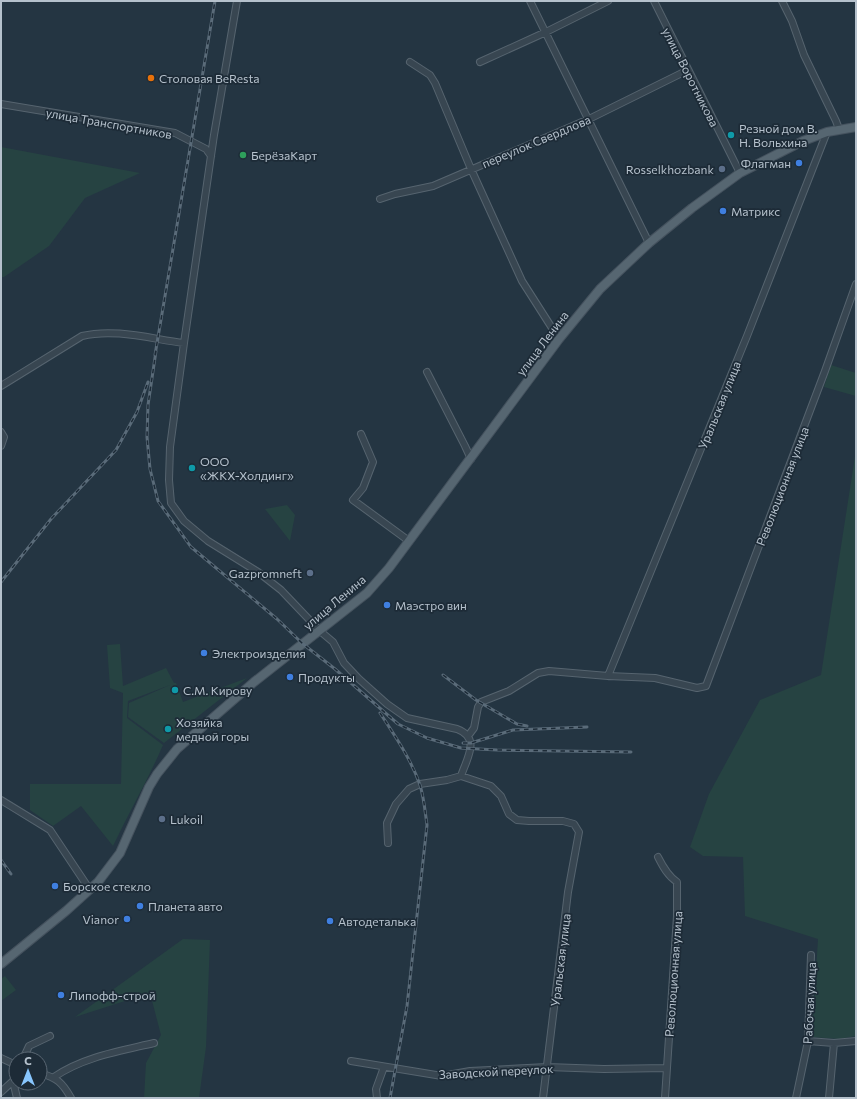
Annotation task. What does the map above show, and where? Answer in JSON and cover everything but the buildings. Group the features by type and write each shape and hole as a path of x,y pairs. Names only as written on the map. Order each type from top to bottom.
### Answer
{"main road":[{"name":"улица Ленина","path":"1,964 66,911 98,882 120,853 150,787 164,764 177,749 254,682 367,593 389,568 559,339 600,289 649,243 740,173 803,141 827,132 856,127"}],"street":[{"path":"236,1 211,156 170,447 169,480 171,503 184,521 208,541 258,572 281,590 333,642 344,663 359,679 387,704 407,718 457,729 463,731 468,736 471,743 471,748 461,776 447,780 420,784 409,789 396,804 387,823 388,844"},
{"path":"530,1 649,243"},
{"path":"480,62 546,32 608,1"},
{"name":"улица Воротникова","path":"654,1 740,173"},
{"path":"782,1 792,21 804,55 839,129"},
{"path":"410,62 430,75 435,83 471,169 522,281 559,339"},
{"name":"переулок Свердлова","path":"380,199 395,194 433,186 589,119 688,70"},
{"name":"улица Транспортников","path":"1,104 175,133 206,149 211,156"},
{"name":"Уральская улица","path":"608,676 747,336 827,132"},
{"name":"Революционная улица","path":"608,676 655,678 698,688 706,686 822,379 856,284"},
{"path":"1,386 82,336 89,334 120,334 184,343"},
{"path":"427,372 471,459"},
{"path":"1,432 4,437 1,446"},
{"path":"361,434 373,462 363,488 353,500 409,541"},
{"path":"468,736 474,728 478,707 481,702 509,691 538,673 549,671 608,676"},
{"name":"Уральская улица","path":"461,776 491,786 501,796 509,814 518,820 563,821 574,824 579,832 568,892 543,1098"},
{"path":"1,800 50,830 90,890"},
{"name":"Революционная улица","path":"658,857 672,879 677,882 677,916 665,1098"},
{"name":"Рабочая улица","path":"796,1098 808,1042 811,955"},
{"path":"27,1051 29,1046 50,1036"},
{"path":"808,1042 834,1043 856,1041"},
{"path":"54,1077 63,1070 92,1058 154,1043"},
{"path":"829,1098 834,1043"},
{"name":"Заводской переулок","path":"351,1061 442,1076 470,1071 547,1067 604,1069 667,1068"},
{"path":"377,1098 376,1089 384,1067"},
{"path":"48,1075 54,1077 64,1086 71,1098"}],"green space":[{"path":"1,147 140,173 85,198 49,246 4,277 1,277"},
{"path":"831,365 856,373 856,396 824,387"},
{"path":"856,450 856,1036 839,1039 812,1037 818,939 745,916 743,857 703,856 690,847 709,794 760,700 821,675"},
{"path":"287,505 295,515 290,541 265,509"},
{"path":"120,644 123,686 166,668 174,683 176,683 183,702 247,678 164,743 128,717 129,703 170,685 128,701 127,718 163,745 113,846 81,806 53,826 30,810 30,784 121,784 123,693 110,688 107,645"},
{"path":"183,939 210,940 206,1047 199,1098 144,1098 146,1063 161,1035 150,993 75,1017"},
{"path":"5,976 16,990 1,1001 1,979"}],"railway":[{"path":"155,355 215,1"},
{"path":"156,351 148,405 147,437 150,469 158,501 191,547 277,619 303,644 335,669 398,724 427,738 461,748 631,752"},
{"path":"1,582 51,519 116,450 137,412 148,382"},
{"path":"443,675 476,700 517,724 527,726"},
{"path":"380,713 402,748 416,775 420,785 427,825 407,1006 390,1098"},
{"path":"463,743 471,743 513,730 587,727"},
{"path":"1,860 11,874"}],"place":[{"name":"Столовая BeResta","path":"151,78"},
{"name":"Резной дом В. Н. Вольхина","path":"731,135"},
{"name":"БерёзаКарт","path":"243,155"},
{"name":"Флагман","path":"799,163"},
{"name":"Rosselkhozbank","path":"722,169"},
{"name":"Матрикс","path":"723,211"},
{"name":"ООО «ЖКХ-Холдинг»","path":"192,468"},
{"name":"Gazpromneft","path":"310,573"},
{"name":"Маэстро вин","path":"387,605"},
{"name":"Электроизделия","path":"204,653"},
{"name":"Продукты","path":"290,677"},
{"name":"С.М. Кирову","path":"175,690"},
{"name":"Хозяйка медной горы","path":"168,729"},
{"name":"Lukoil","path":"162,819"},
{"name":"Борское стекло","path":"55,886"},
{"name":"Планета авто","path":"140,906"},
{"name":"Vianor","path":"127,919"},
{"name":"Автодеталька","path":"330,921"},
{"name":"Липофф-строй","path":"61,995"}]}
